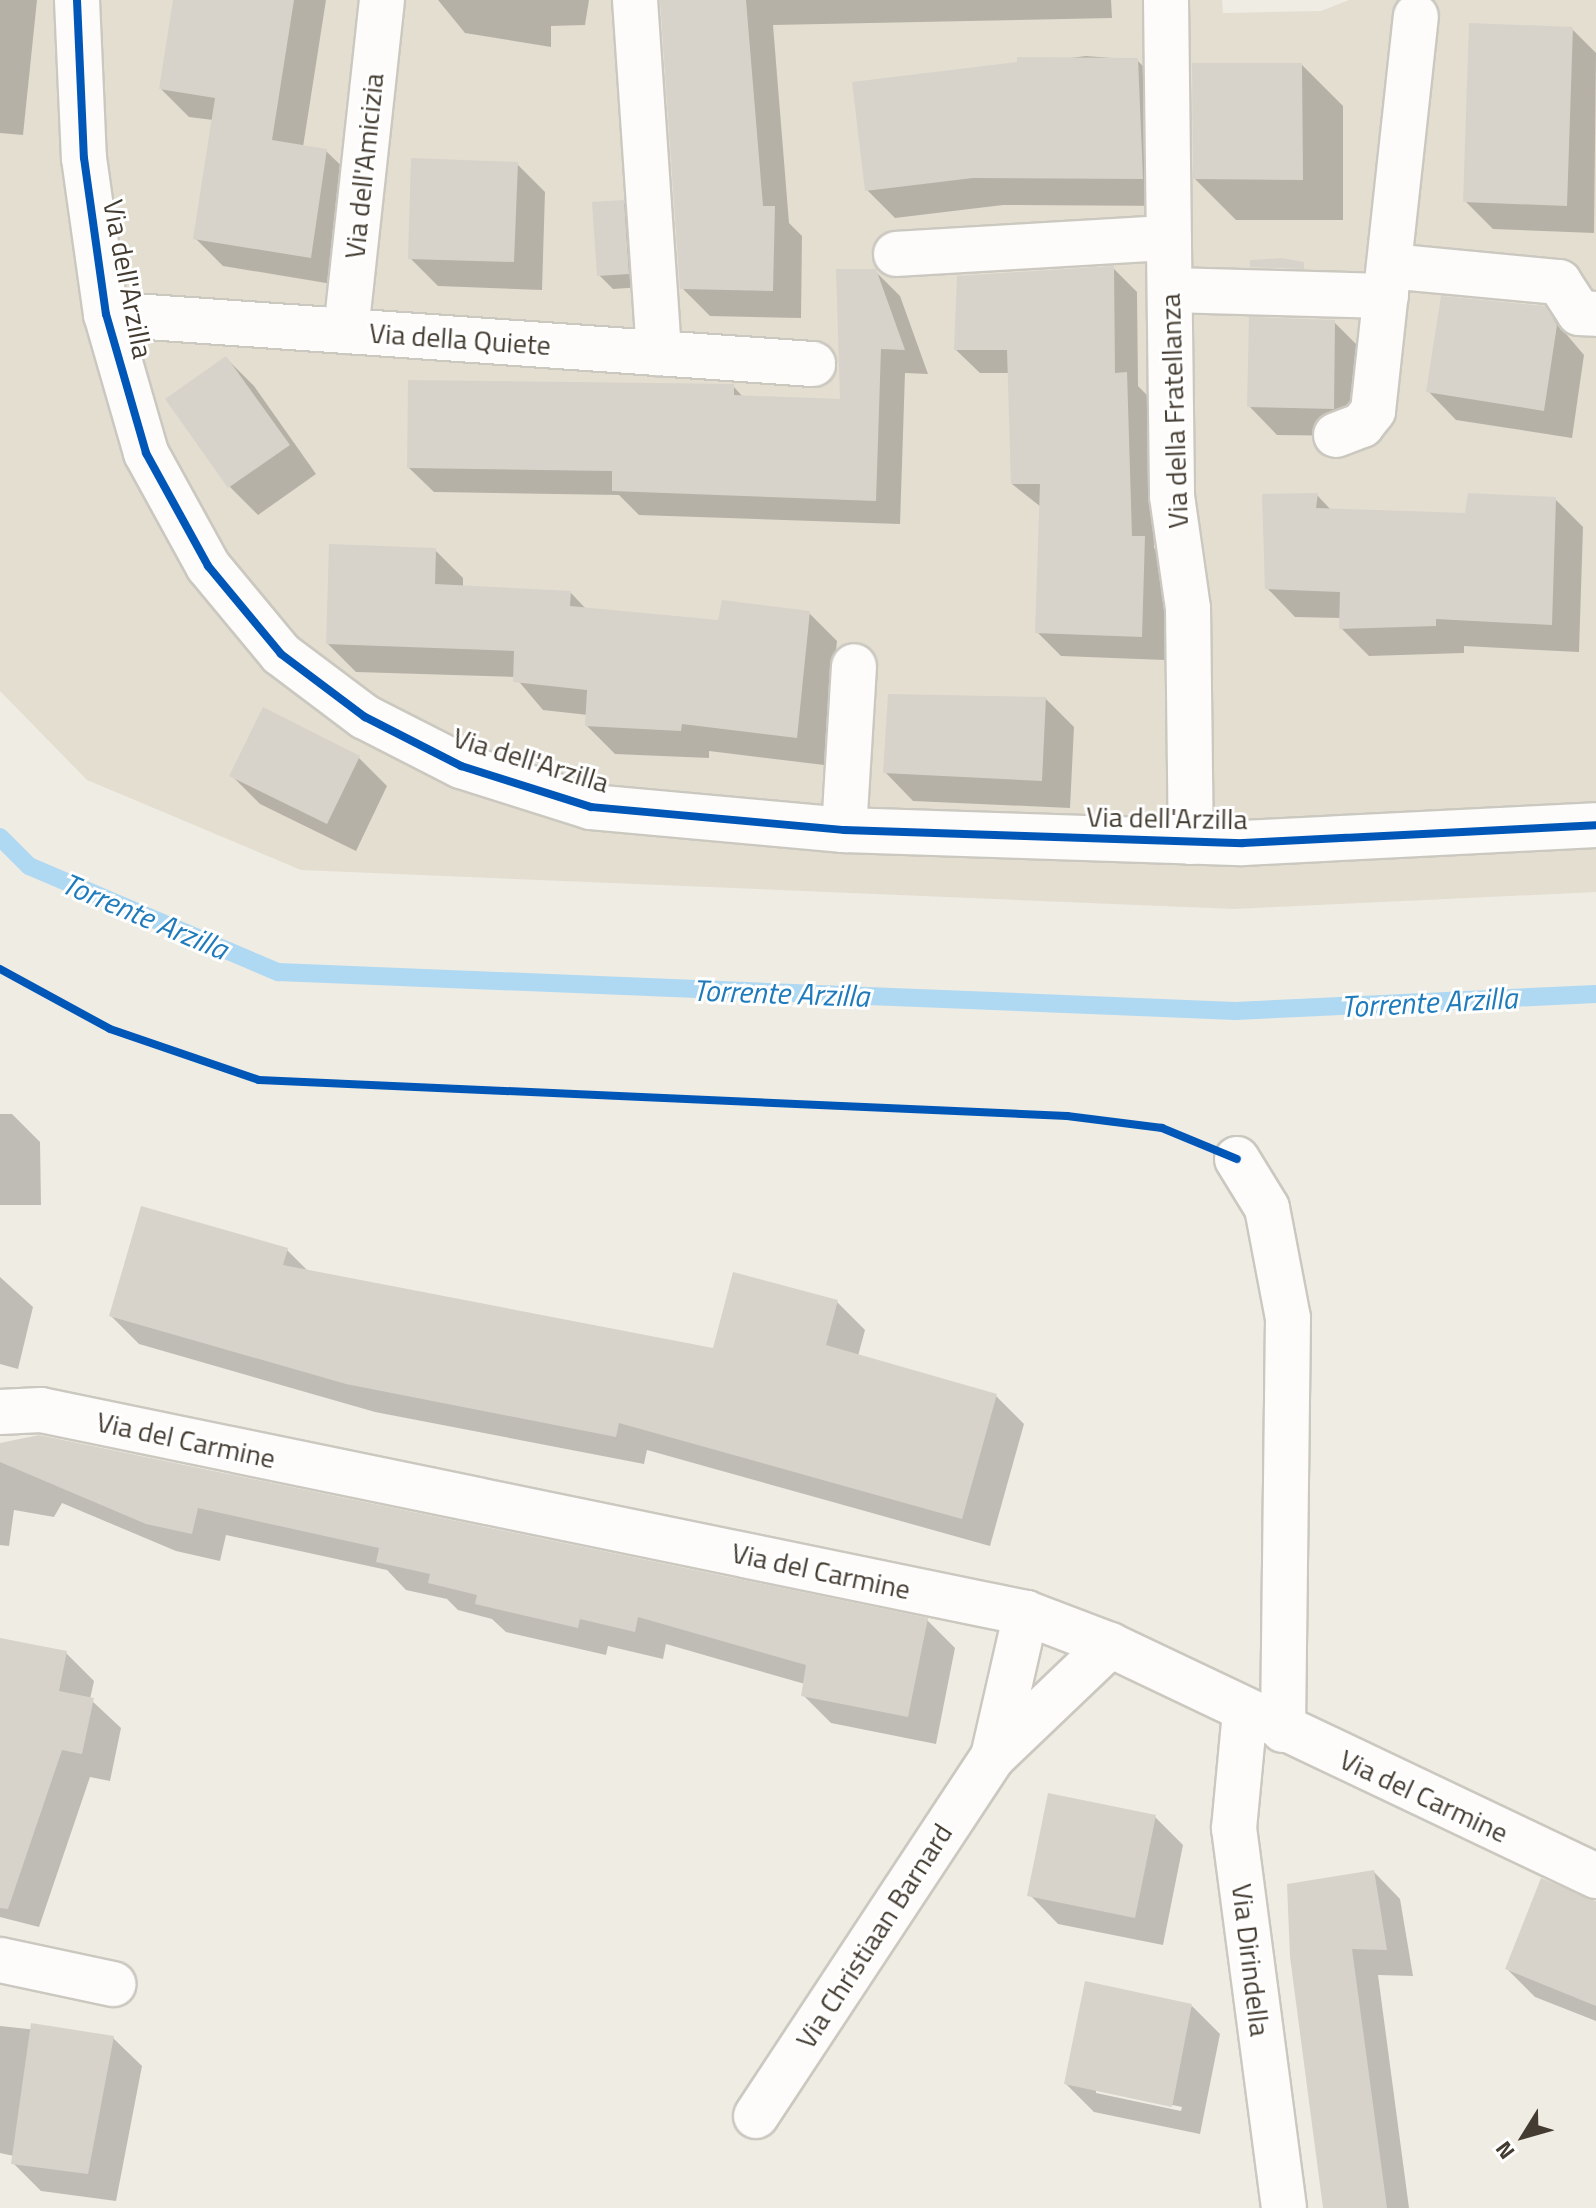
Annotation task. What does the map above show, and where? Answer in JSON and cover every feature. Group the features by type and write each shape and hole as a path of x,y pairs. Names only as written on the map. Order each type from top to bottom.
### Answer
{"street":[{"name":"Via dell'Arzilla","path":"77,0 84,158 106,314 146,453 208,566 281,654 365,717 461,766 591,807 844,830 1191,842 1596,825"},
{"name":"Via dell'Amicizia","path":"346,331 382,0"},
{"path":"635,0 659,353"},
{"name":"Via della Fratellanza","path":"1166,0 1172,496 1188,608 1191,842"},
{"path":"1336,435 1362,425 1373,411 1416,16"},
{"path":"896,254 1169,238"},
{"path":"1170,290 1387,281 1559,282 1579,313 1596,314"},
{"name":"Via della Quiete","path":"106,314 813,364"},
{"path":"844,830 854,666"},
{"path":"1237,1159 1267,1208 1288,1318 1283,1730"},
{"name":"Via del Carmine","path":"0,1412 41,1410 1026,1613 1110,1645 1245,1712 1596,1876"},
{"name":"Via Christiaan Barnard","path":"993,1757 1026,1613"},
{"name":"Via Christiaan Barnard","path":"756,2116 993,1757 1110,1645"},
{"name":"Via Dirindella","path":"1245,1712 1234,1828 1284,2208"},
{"path":"8,1962 113,1984"}],"shaded area":[{"path":"0,0 1222,0 1223,13 1321,11 1349,0 1596,0 1596,892 1234,909 301,870 87,780 0,691"}],"building":[{"path":"173,0 294,0 272,140 327,149 311,258 193,239 215,98 159,89"},
{"path":"660,0 746,0 763,206 775,206 773,291 680,289"},
{"path":"1469,23 1573,27 1567,206 1463,202"},
{"path":"1017,57 1138,58 1143,179 973,178 865,191 852,82 1017,62"},
{"path":"1192,63 1302,63 1303,180 1193,179"},
{"path":"411,158 518,162 514,262 408,259"},
{"path":"624,200 629,274 597,276 592,202"},
{"path":"1282,258 1304,262 1304,269 1250,267 1250,260"},
{"path":"1114,266 1115,373 1127,372 1132,536 1145,536 1142,637 1035,633 1040,484 1011,484 1007,350 954,350 957,276"},
{"path":"836,269 876,269 905,350 881,349 876,501 612,491 612,471 407,468 408,380 734,384 734,395 840,399"},
{"path":"1441,296 1545,306 1557,325 1544,411 1426,392"},
{"path":"1249,317 1335,320 1334,409 1247,407"},
{"path":"226,356 290,445 228,488 165,399"},
{"path":"1318,493 1316,508 1465,513 1468,493 1556,497 1552,625 1436,619 1436,626 1339,629 1340,592 1265,589 1262,494"},
{"path":"329,544 436,548 435,584 571,591 570,606 718,620 722,600 810,611 797,738 682,724 681,731 585,726 587,690 513,682 514,651 326,644"},
{"path":"888,694 1046,697 1042,781 883,773"},
{"path":"263,707 360,756 327,824 229,776"},
{"path":"141,1206 288,1248 283,1265 713,1348 733,1272 838,1300 826,1345 997,1394 962,1519 619,1423 616,1437 346,1384 109,1316"},
{"path":"39,1435 928,1618 908,1717 801,1696 806,1665 638,1617 635,1632 580,1619 578,1628 475,1604 477,1595 428,1583 430,1574 376,1562 379,1548 198,1508 192,1534 146,1524 0,1462 0,1443"},
{"path":"0,1638 67,1651 59,1691 94,1698 82,1754 62,1750 8,1909 0,1908"},
{"path":"1048,1793 1156,1815 1135,1918 1027,1896"},
{"path":"1374,1870 1387,1950 1352,1949 1387,2208 1323,2208 1290,1957 1287,1884"},
{"path":"1541,1878 1596,1901 1596,2006 1505,1969"},
{"path":"1085,1981 1192,2004 1172,2107 1064,2084"},
{"path":"31,2023 114,2036 88,2174 11,2164"}],"waterway":[{"name":"Torrente Arzilla","path":"0,837 29,866 278,972 1235,1011 1596,994"}],"cycle path":[{"path":"77,0 84,158 106,314 146,453 208,566 281,654 365,717 461,766 591,807 844,830 1243,843 1596,825"},
{"path":"0,969 110,1029 259,1080 1067,1116 1162,1128 1237,1159"}]}
